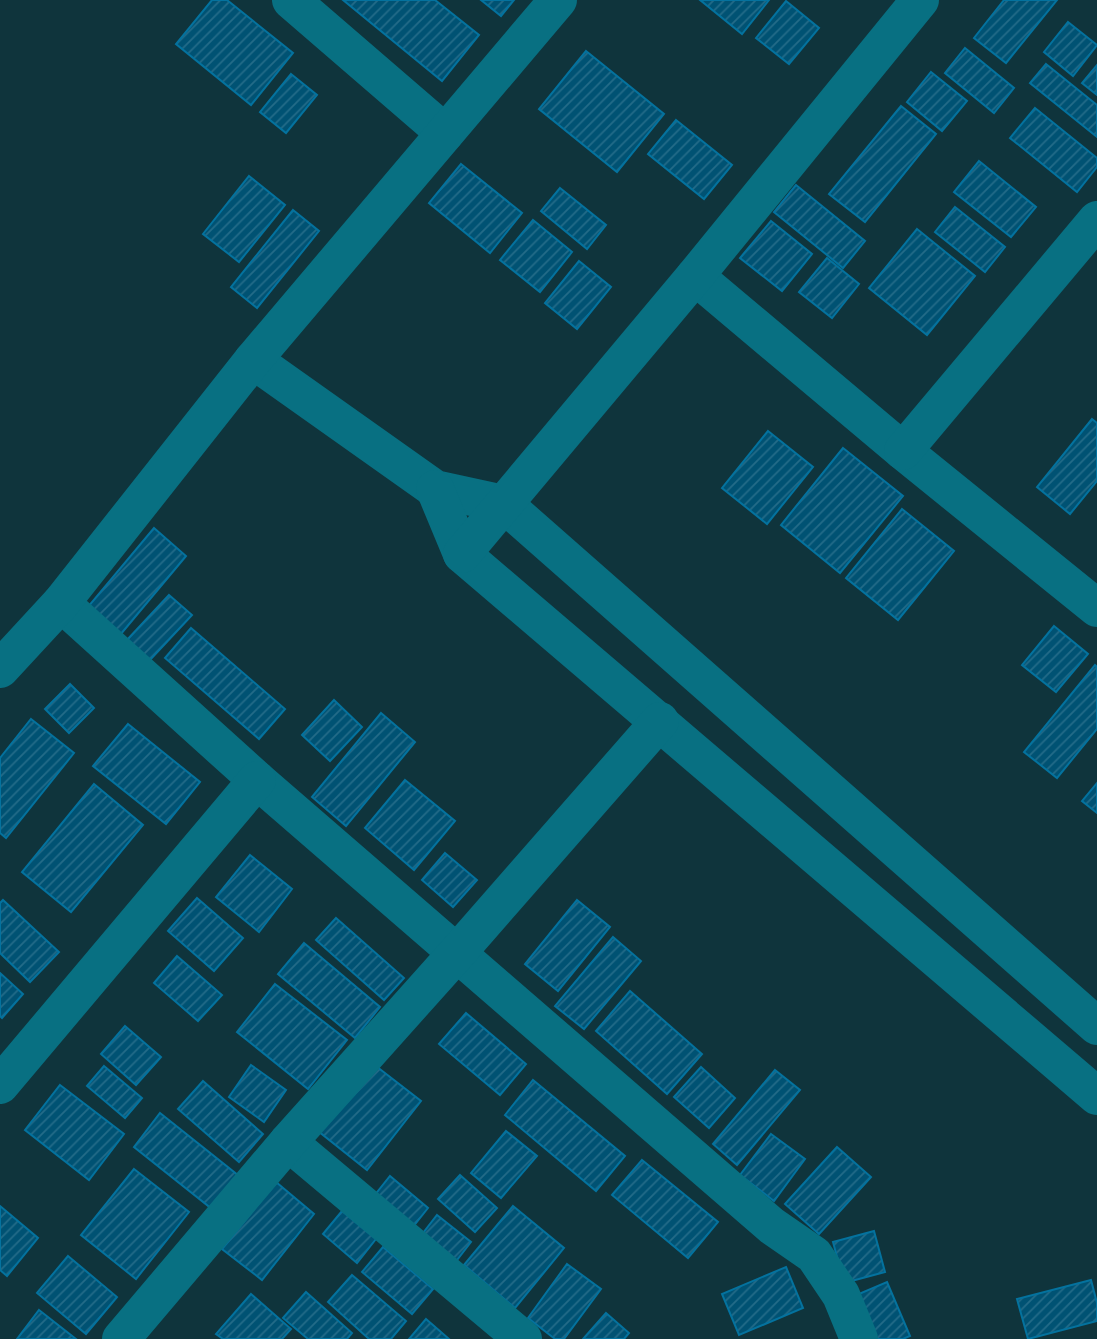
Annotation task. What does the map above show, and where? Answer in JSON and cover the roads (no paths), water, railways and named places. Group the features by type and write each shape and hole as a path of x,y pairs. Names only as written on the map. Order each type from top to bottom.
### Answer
{"street":[{"path":"291,0 445,133"},
{"path":"0,669 61,603 253,360 558,0"},
{"path":"462,554 695,276 920,0"},
{"path":"902,452 1085,258 1097,220"},
{"path":"695,276 902,452 1097,608"},
{"path":"253,360 435,489 504,504 1097,1026"},
{"path":"435,489 462,554 1097,1097"},
{"path":"61,603 257,780 772,1226 814,1255 841,1295 859,1339"},
{"path":"123,1338 288,1142 660,721"},
{"path":"0,1085 257,780"},
{"path":"288,1142 523,1339"}]}
